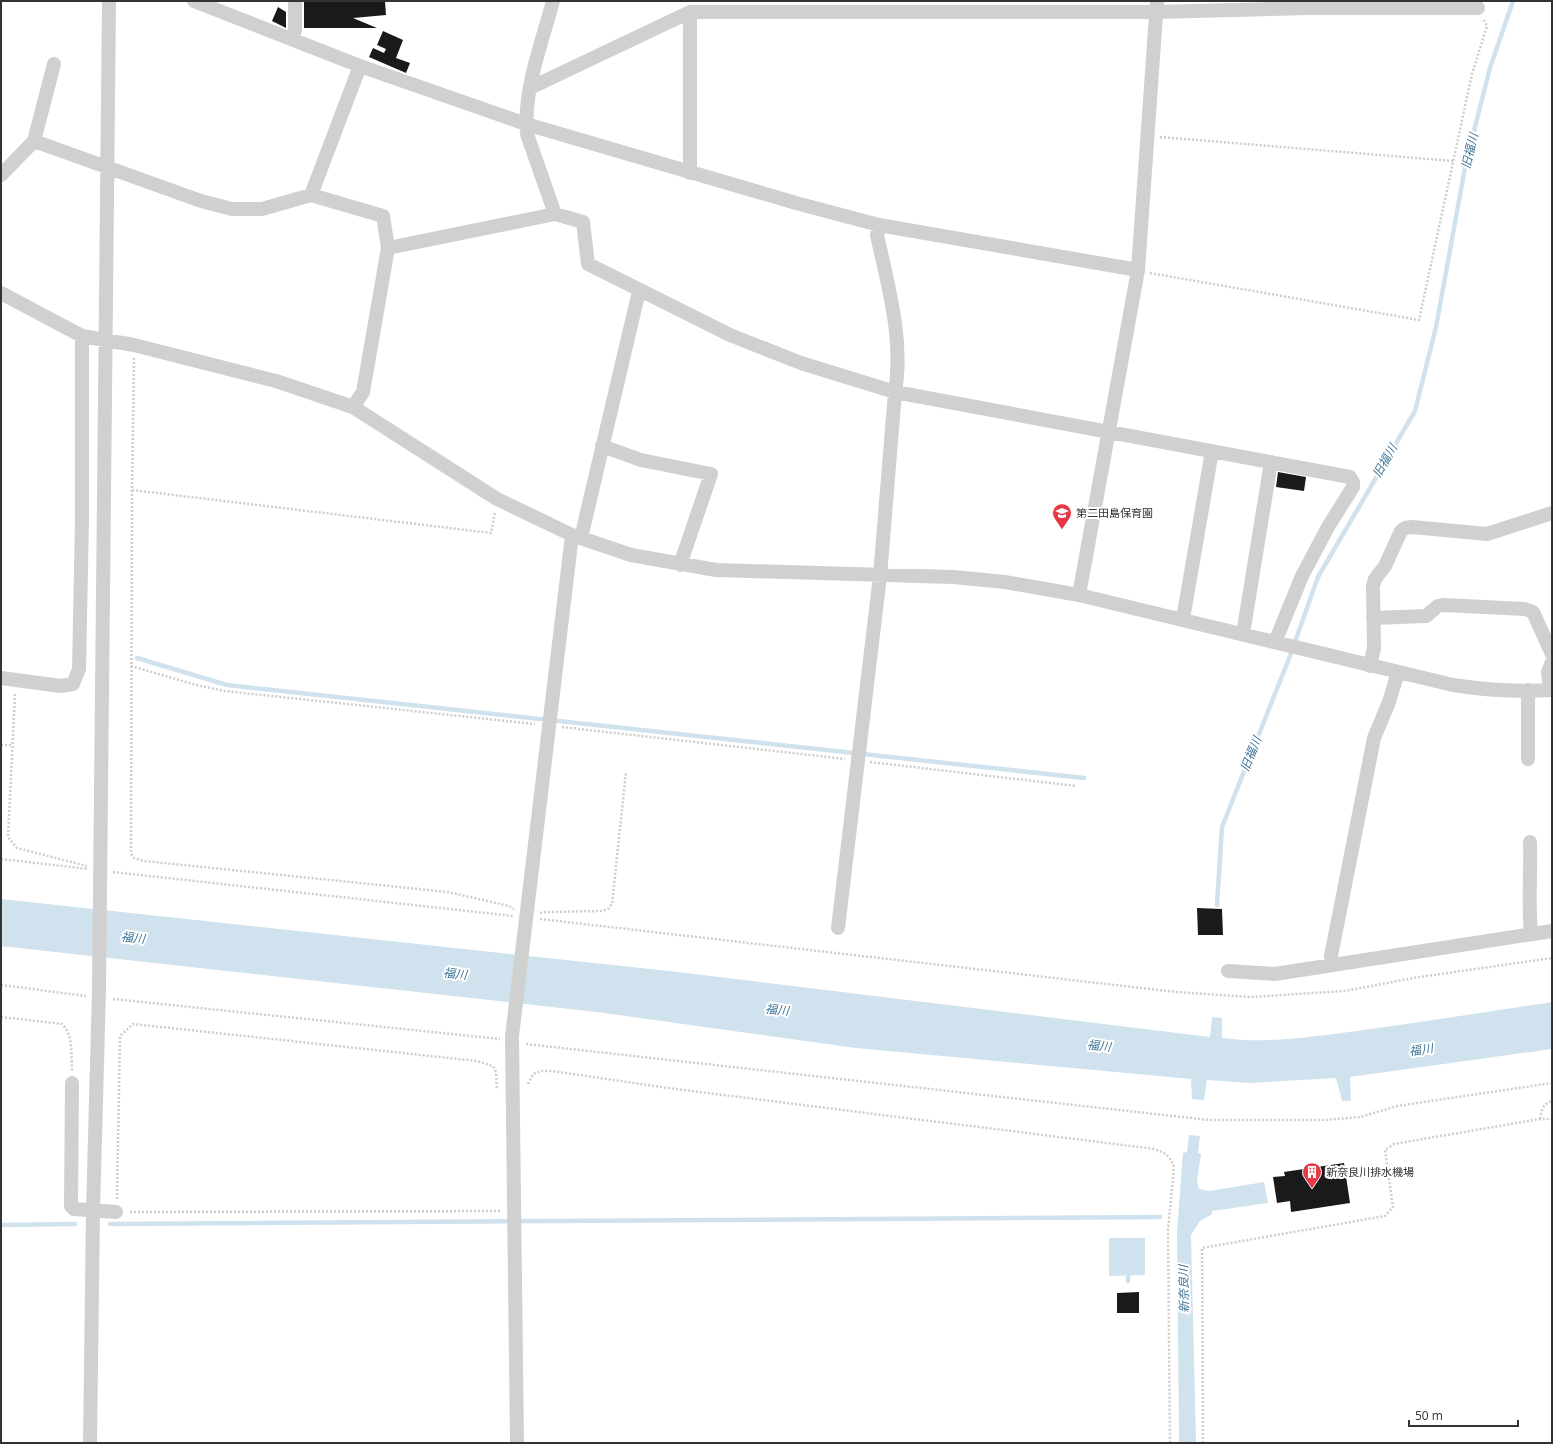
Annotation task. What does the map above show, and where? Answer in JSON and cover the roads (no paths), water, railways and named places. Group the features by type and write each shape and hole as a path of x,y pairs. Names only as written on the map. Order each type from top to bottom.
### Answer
{"street":[{"path":"90,1443 93,1211 99,994 95,871 103,642 109,1"},
{"path":"194,1 360,66 526,124 690,173 879,224 1138,270"},
{"path":"292,39 294,30 295,1"},
{"path":"553,1 530,88 526,124 527,134 555,214"},
{"path":"530,88 690,12 1258,5 1309,8 1478,8"},
{"path":"1079,595 1138,270 1157,6"},
{"path":"690,12 690,173"},
{"path":"1,175 34,141 54,64"},
{"path":"311,195 360,66"},
{"path":"34,141 201,201 232,209 262,209 311,195 384,216 388,248 363,392 353,407"},
{"path":"388,248 555,214 582,222 588,264 730,335 801,363 895,392 1350,477 1353,482 1353,487 1328,527 1302,576 1275,642"},
{"path":"838,928 880,576 895,392 899,372 898,347 877,235 879,224"},
{"path":"517,1443 512,1038 549,726 576,537 602,446 639,290"},
{"path":"1,293 82,336 134,345 276,381 353,407 497,499 576,537 631,555 680,565 716,570 953,577 1005,582 1079,595 1183,619 1370,666 1476,689 1551,690 1548,672 1552,662"},
{"path":"1,678 61,686 73,684 79,669 82,520 82,336"},
{"path":"602,446 641,460 711,474 680,565"},
{"path":"1183,619 1212,451"},
{"path":"1243,634 1271,462"},
{"path":"1370,666 1374,648 1373,586 1375,579 1385,566 1401,532 1405,528 1487,534 1552,513"},
{"path":"1374,618 1426,616 1438,606 1525,609 1533,612 1552,654"},
{"path":"1332,965 1331,956 1374,738 1389,702 1398,672"},
{"path":"1528,690 1528,759"},
{"path":"1530,842 1531,878 1528,910 1531,933"},
{"path":"1228,971 1275,974 1531,933 1552,931"},
{"path":"72,1083 70,1206 74,1209 116,1212"}],"water":[{"name":"福川","path":"1,899 678,972 1210,1037 1212,1017 1222,1018 1222,1038 1239,1040 1289,1039 1322,1035 1429,1021 1552,1002 1552,1049 1350,1077 1351,1101 1342,1101 1336,1078 1250,1083 1207,1080 1204,1100 1192,1099 1191,1079 856,1048 597,1012 1,946"},
{"name":"新奈良川","path":"1189,1135 1200,1136 1198,1153 1201,1154 1197,1181 1199,1189 1209,1191 1264,1182 1268,1203 1212,1211 1212,1214 1200,1221 1191,1235 1196,1443 1179,1443 1177,1231 1183,1153 1187,1152"},
{"path":"1109,1238 1145,1238 1145,1275 1109,1276"}],"waterway":[{"name":"旧福川","path":"1217,905 1222,827 1290,656 1318,577 1415,411 1436,327 1466,162 1490,68 1513,1"},
{"path":"137,658 227,685 1084,778"},
{"path":"110,1224 1160,1217"},
{"path":"1,1225 75,1224"},
{"path":"1128,1269 1128,1281"}],"place":[{"name":"第二田島保育園","path":"1062,530"},
{"name":"新奈良川排水機場","path":"1312,1189"}]}
